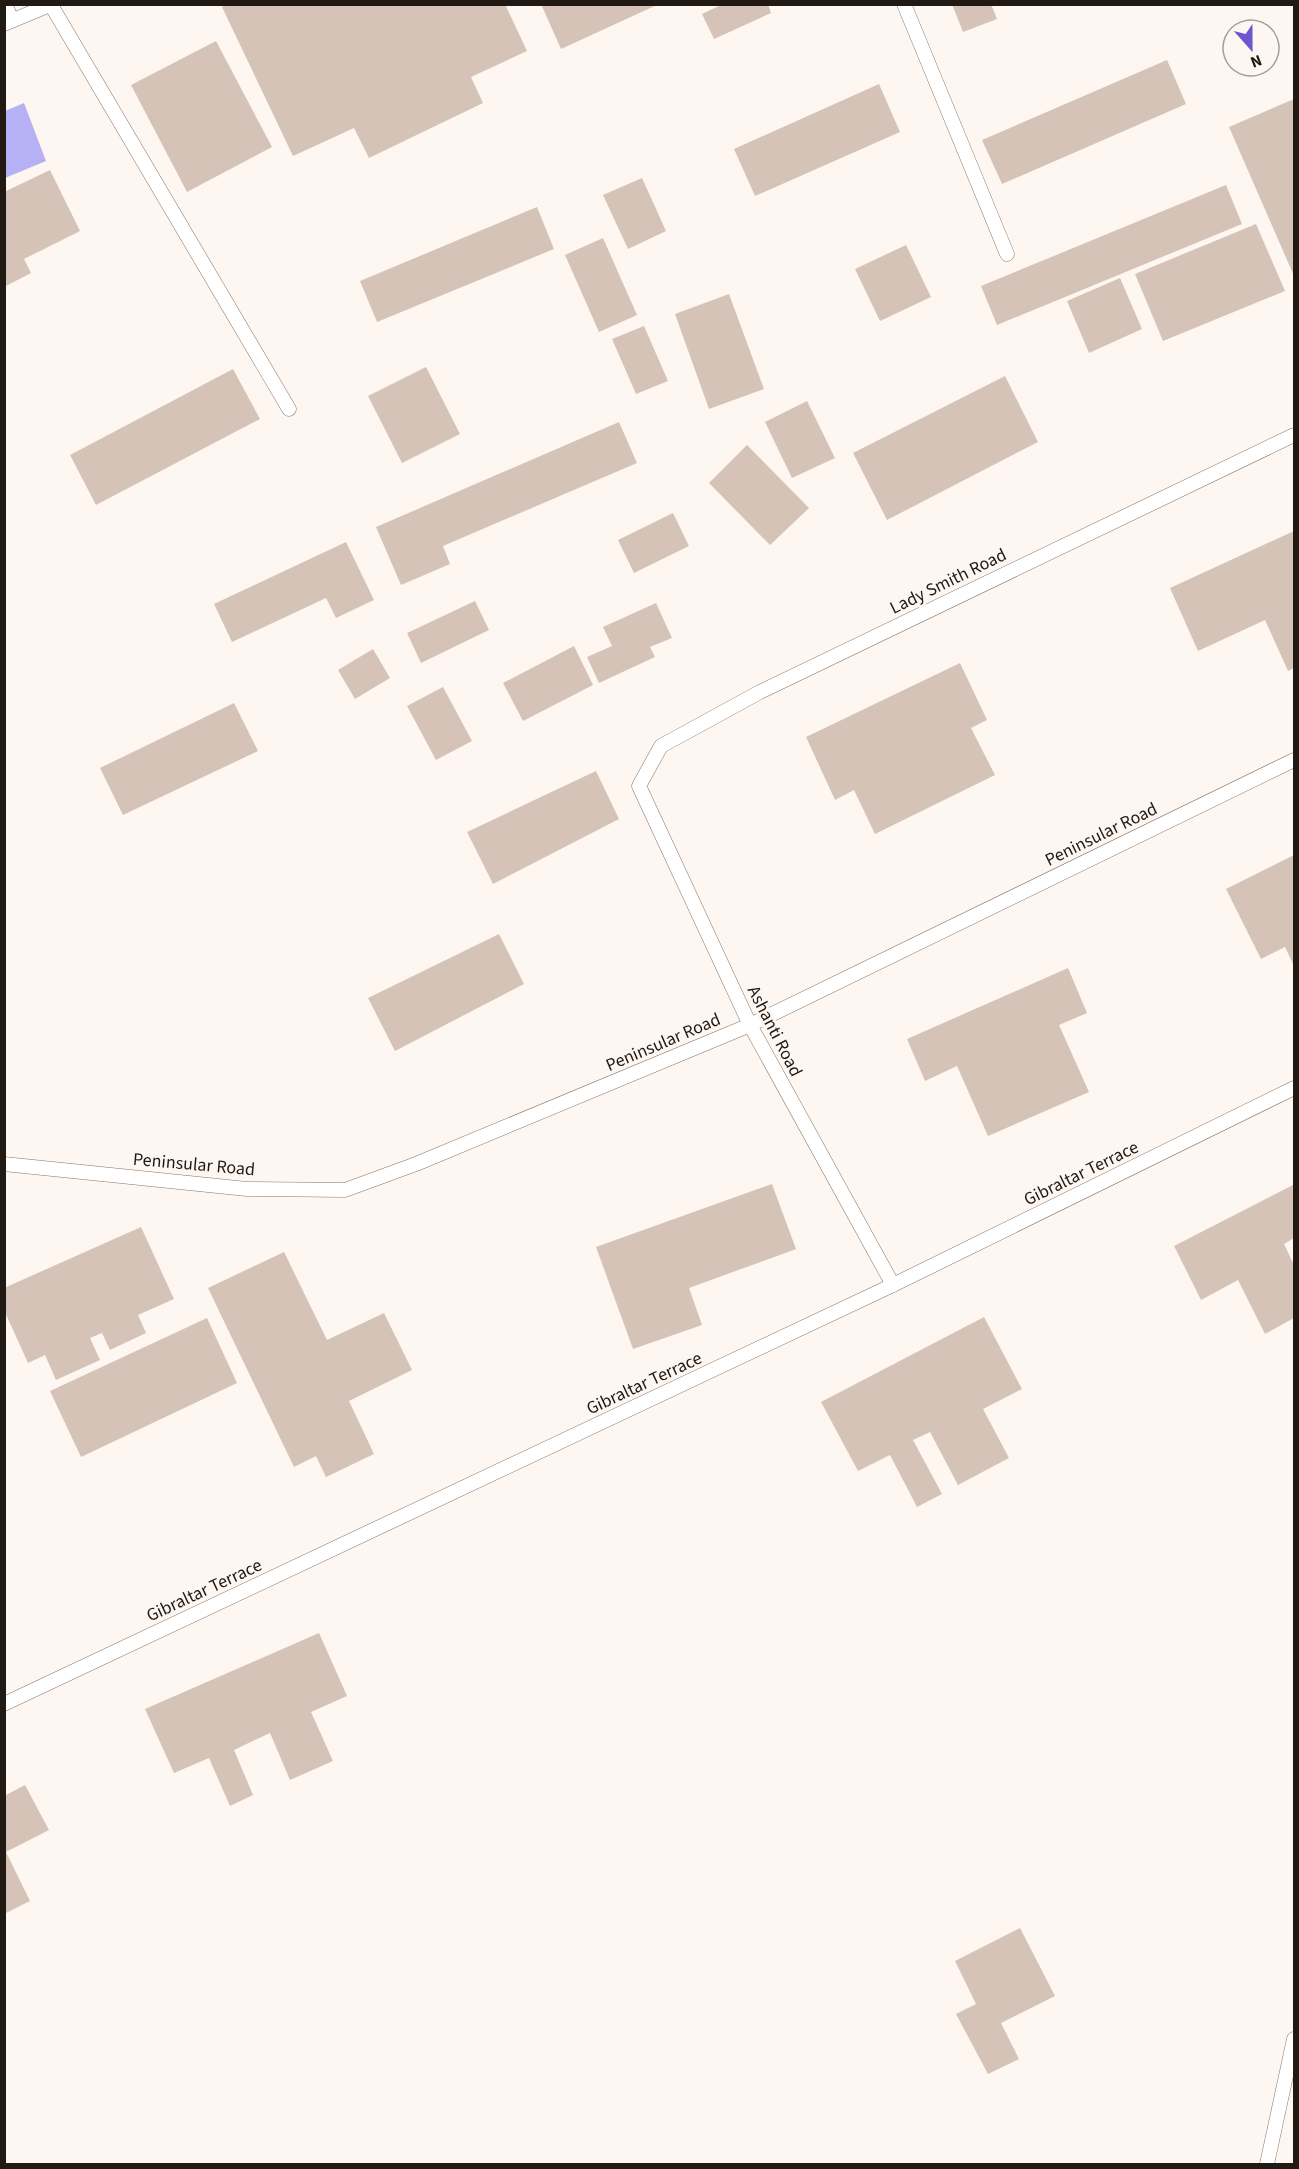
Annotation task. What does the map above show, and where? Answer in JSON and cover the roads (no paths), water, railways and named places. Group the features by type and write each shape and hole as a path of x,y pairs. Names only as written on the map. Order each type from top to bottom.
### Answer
{"lane":[{"path":"5,4 8,22 52,5 289,409"},
{"path":"904,4 1007,254"},
{"name":"Lady Smith Road","path":"639,786 661,746 759,692 1294,435"},
{"name":"Peninsular Road","path":"4,1164 247,1189 345,1190 416,1164 750,1025 1294,760"},
{"name":"Ashanti Road","path":"639,786 750,1025 893,1286"},
{"name":"Gibraltar Terrace","path":"4,1704 893,1286 1294,1088"},
{"path":"1267,2164 1294,2039"}]}
